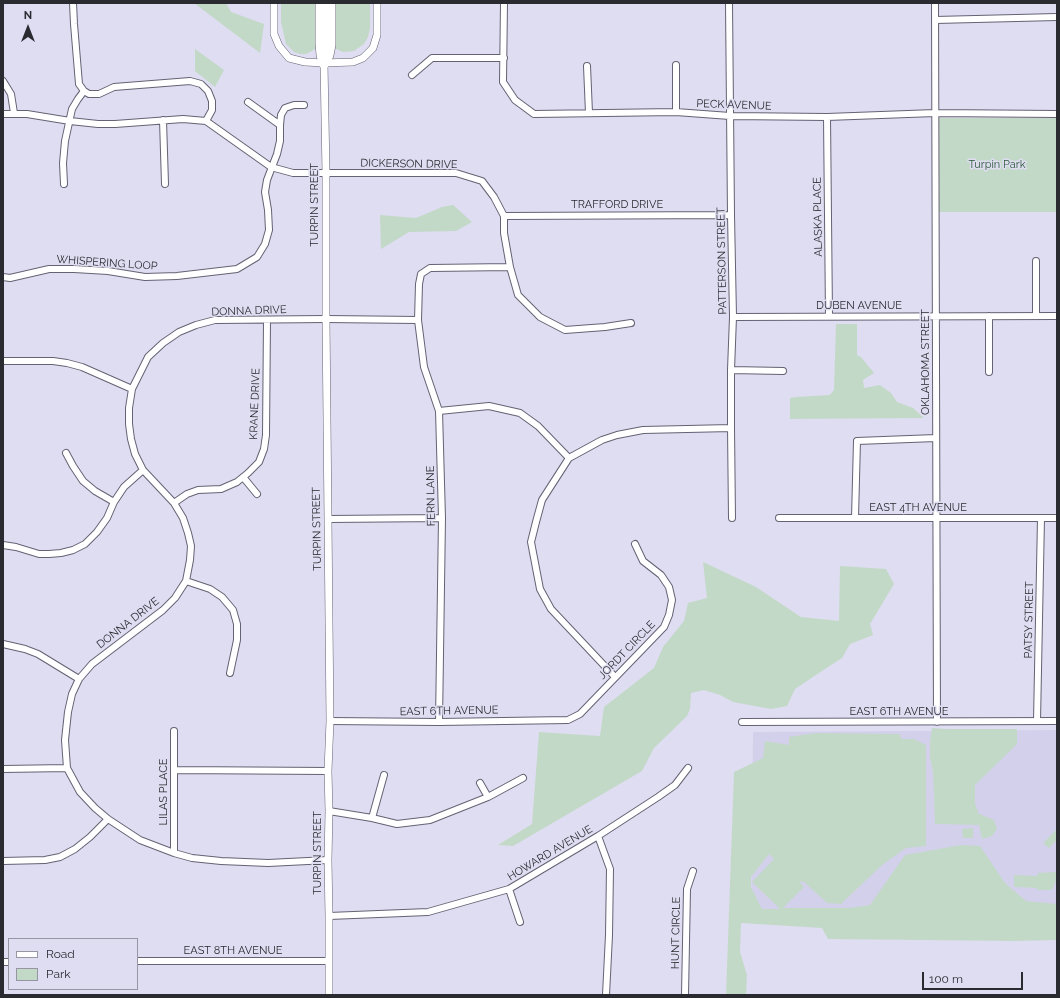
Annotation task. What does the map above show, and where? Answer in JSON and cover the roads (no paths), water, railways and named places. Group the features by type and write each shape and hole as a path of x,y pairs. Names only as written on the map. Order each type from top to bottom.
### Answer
{"highway":[{"path":"321,3 321,44 324,62"},
{"path":"324,62 328,55 330,45 330,3"}],"street":[{"path":"73,3 79,84 84,91 89,94 99,94 114,87 190,81 201,84 208,91 212,101 212,110 206,121"},
{"path":"274,3 274,34 279,46 289,58 306,62 353,62 363,58 373,48 377,35 377,3"},
{"name":"PECK AVENUE","path":"504,3 503,82 515,100 534,114 676,112 730,116 827,117 935,113 1057,114"},
{"name":"PATTERSON STREET","path":"729,3 731,215 734,317 731,428 732,518"},
{"name":"OKLAHOMA STREET","path":"935,3 937,722"},
{"path":"935,20 1057,17"},
{"path":"412,75 432,58 504,58"},
{"name":"TURPIN STREET","path":"324,62 330,721 328,771 329,995"},
{"path":"676,65 676,112"},
{"path":"588,66 589,113"},
{"path":"3,81 11,94 14,113"},
{"path":"64,184 63,163 65,141 72,109 84,91"},
{"path":"248,102 280,126"},
{"name":"WHISPERING LOOP","path":"3,277 10,278 49,269 74,269 145,277 177,276 237,269 257,257 265,244 269,230 265,192 267,180 277,154 280,141 282,115 285,108 294,105 304,105"},
{"path":"3,114 27,114 98,124 183,119 206,121 271,167"},
{"name":"ALASKA PLACE","path":"827,117 829,316"},
{"path":"163,120 165,184"},
{"name":"DICKERSON DRIVE","path":"271,167 293,173 456,173 482,181 494,197 504,216 504,233 510,267 518,295 540,317 565,330 605,327 631,323"},
{"name":"TRAFFORD DRIVE","path":"504,216 731,215"},
{"path":"1036,261 1036,316"},
{"name":"FERN LANE","path":"439,722 442,518 439,411 424,367 418,320 418,284 421,274 430,268 510,267"},
{"path":"989,316 989,372"},
{"name":"DUBEN AVENUE","path":"734,317 1057,316"},
{"name":"DONNA DRIVE","path":"328,860 268,863 220,861 192,858 140,840 108,819 95,808 80,792 66,768 65,740 68,712 72,694 79,679 92,664 164,610 175,598 186,581 191,546 183,518 174,503 143,470 135,454 129,424 129,408 132,389 148,357 163,343 179,332 196,325 215,320 418,320"},
{"name":"KRANE DRIVE","path":"174,503 187,494 198,490 221,489 237,482 248,474 259,462 264,450 266,435 267,320"},
{"path":"3,361 67,362 132,389"},
{"path":"732,370 783,371"},
{"path":"439,411 489,406 520,413 538,426 569,458"},
{"path":"615,677 551,609 540,589 531,542 542,500 569,458 602,440 643,430 731,428"},
{"path":"855,518 857,441 936,438"},
{"path":"66,453 72,466 83,481 95,491 114,502"},
{"path":"3,545 16,547 38,554 61,553 73,550 85,544 97,532 107,518 114,502 124,487 143,470"},
{"path":"243,477 257,494"},
{"path":"328,518 442,518"},
{"name":"EAST 4TH AVENUE","path":"779,518 1057,518"},
{"name":"PATSY STREET","path":"1037,721 1041,518"},
{"name":"JORDT CIRCLE","path":"568,720 580,714 664,627 669,615 672,600 669,587 661,575 643,561 635,544"},
{"path":"186,581 210,589 222,597 232,610 237,624 237,640 230,673"},
{"path":"3,644 26,648 79,679"},
{"name":"EAST 6TH AVENUE","path":"330,721 439,722 568,720"},
{"name":"EAST 6TH AVENUE","path":"742,722 1057,721"},
{"name":"LILAS PLACE","path":"174,731 174,853"},
{"path":"3,769 66,768"},
{"name":"HOWARD AVENUE","path":"329,916 428,912 509,889 598,836 675,785 688,768"},
{"path":"174,770 328,771"},
{"path":"372,818 384,775"},
{"path":"329,811 397,824 430,820 488,798 523,778"},
{"path":"480,783 488,798"},
{"path":"3,861 44,860 60,857 75,850 108,819"},
{"path":"598,836 610,870 606,995"},
{"name":"HUNT CIRCLE","path":"686,995 687,889 693,872"},
{"path":"509,889 520,922"},
{"path":"428,912 430,919"},
{"name":"EAST 8TH AVENUE","path":"138,962 329,961"}],"park label":[{"name":"Turpin Park","path":"997,165"}]}
